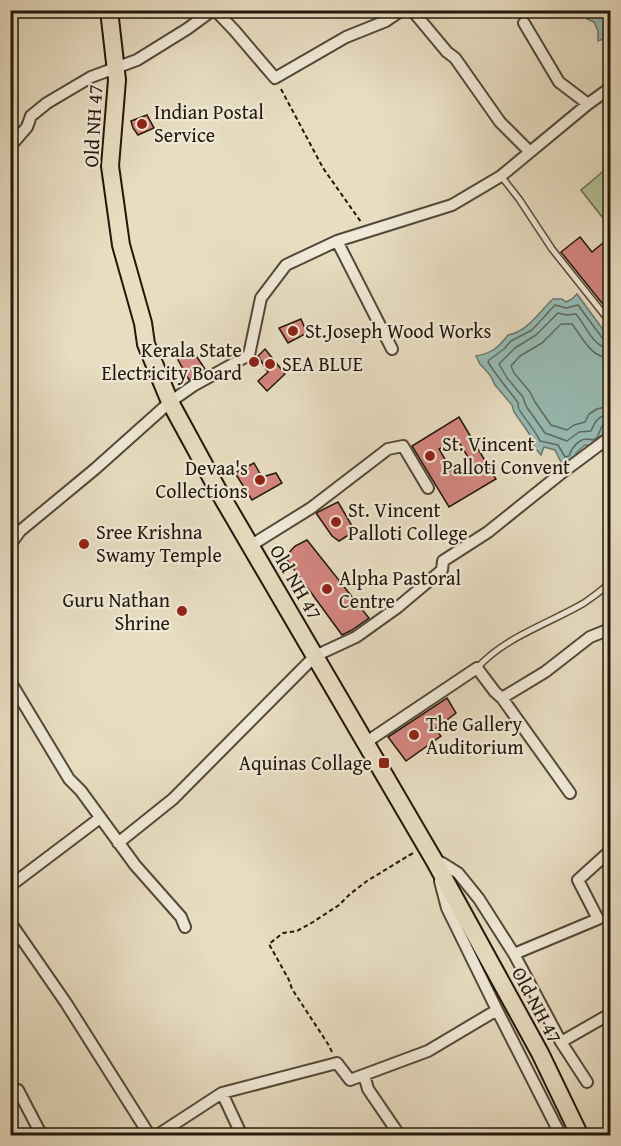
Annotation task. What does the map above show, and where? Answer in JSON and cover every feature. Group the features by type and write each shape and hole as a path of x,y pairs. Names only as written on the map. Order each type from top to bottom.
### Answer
{"main road":[{"name":"Old NH 47","path":"109,10 117,80 110,166 122,245 143,323 146,345 170,402 219,492 430,853 540,1053 580,1136"}],"street":[{"path":"10,144 27,127 31,116 47,103 91,76 137,60 214,10 275,78 346,37 386,21 402,10"},
{"path":"412,10 447,52 455,58 500,122 530,152"},
{"path":"524,22 559,82 588,104"},
{"path":"10,545 20,531 96,469 170,402 193,386 249,355 261,298 286,265 337,241 452,205 501,176 610,88"},
{"path":"337,241 393,349"},
{"path":"118,843 173,799 315,656 356,637 398,607 442,570 443,561 488,532 610,437"},
{"path":"250,546 311,508 388,449 403,446 428,488"},
{"path":"502,698 545,672 590,637 610,629"},
{"path":"365,743 477,668 502,698 570,793"},
{"path":"10,681 61,769 81,791 135,865 181,916 185,927"},
{"path":"10,886 100,818"},
{"path":"514,954 598,919 578,880 610,851"},
{"path":"430,853 458,873 479,899 514,954 561,1042 587,1082"},
{"path":"430,853 447,908 561,1136"},
{"path":"10,922 66,1003 150,1136"},
{"path":"156,1136 222,1093 337,1063 350,1080 428,1052 497,1010"},
{"path":"561,1042 610,1014"},
{"path":"364,1075 368,1089 400,1136"},
{"path":"18,1089 42,1136"},
{"path":"222,1093 242,1136"}],"lane":[{"path":"501,176 552,249 610,322"},
{"path":"477,668 488,656 584,602 610,584"}],"path":[{"path":"275,78 323,168 368,232"},
{"path":"337,1063 328,1044 292,989 269,944 283,933 297,931 313,922 367,881 396,863 430,853"}],"green space":[{"path":"607,168 610,172 610,227 581,190"}],"water":[{"path":"594,11 610,11 610,49 603,39 598,41 598,31 594,22 587,19"},
{"path":"577,294 610,339 610,429 606,429 603,441 592,446 585,445 576,453 576,461 568,464 561,462 555,450 544,447 541,455 535,448 532,438 514,412 512,405 495,385 476,356 494,349 508,335 527,326 553,299 562,299 566,302"}],"building":[{"name":"Indian Postal Service","path":"147,115 154,128 138,135 131,121"},
{"path":"580,237 592,252 610,237 610,313 561,252"},
{"name":"St.Joseph Wood Works","path":"301,319 307,333 288,343 279,328"},
{"name":"SEA BLUE","path":"265,349 285,374 267,391 258,381 268,372 258,356"},
{"path":"193,351 205,369 189,380 177,358"},
{"name":"St. Vincent Palloti Convent","path":"459,417 496,479 449,507 412,446","holes":["457,439 471,462 453,473 439,449"]},
{"name":"Devaa's Collections","path":"254,463 262,477 276,473 282,483 252,500 235,473"},
{"name":"St. Vincent Palloti College","path":"338,502 355,531 339,541 332,536 316,513"},
{"name":"Alpha Pastoral Centre","path":"307,540 369,618 342,635 285,557 295,546"},
{"name":"The Gallery Auditorium","path":"447,698 456,713 435,729 441,736 406,761 388,737"}],"place":[{"name":"Indian Postal Service","path":"142,124"},
{"name":"St.Joseph Wood Works","path":"293,331"},
{"name":"Kerala State Electricity Board","path":"254,362"},
{"name":"SEA BLUE","path":"270,364"},
{"name":"St. Vincent Palloti Convent","path":"430,456"},
{"name":"Devaa's Collections","path":"260,480"},
{"name":"St. Vincent Palloti College","path":"336,522"},
{"name":"Sree Krishna Swamy Temple","path":"84,544"},
{"name":"Alpha Pastoral Centre","path":"327,589"},
{"name":"Guru Nathan Shrine","path":"182,611"},
{"name":"The Gallery Auditorium","path":"414,735"},
{"name":"Aquinas Collage","path":"384,763"}]}
